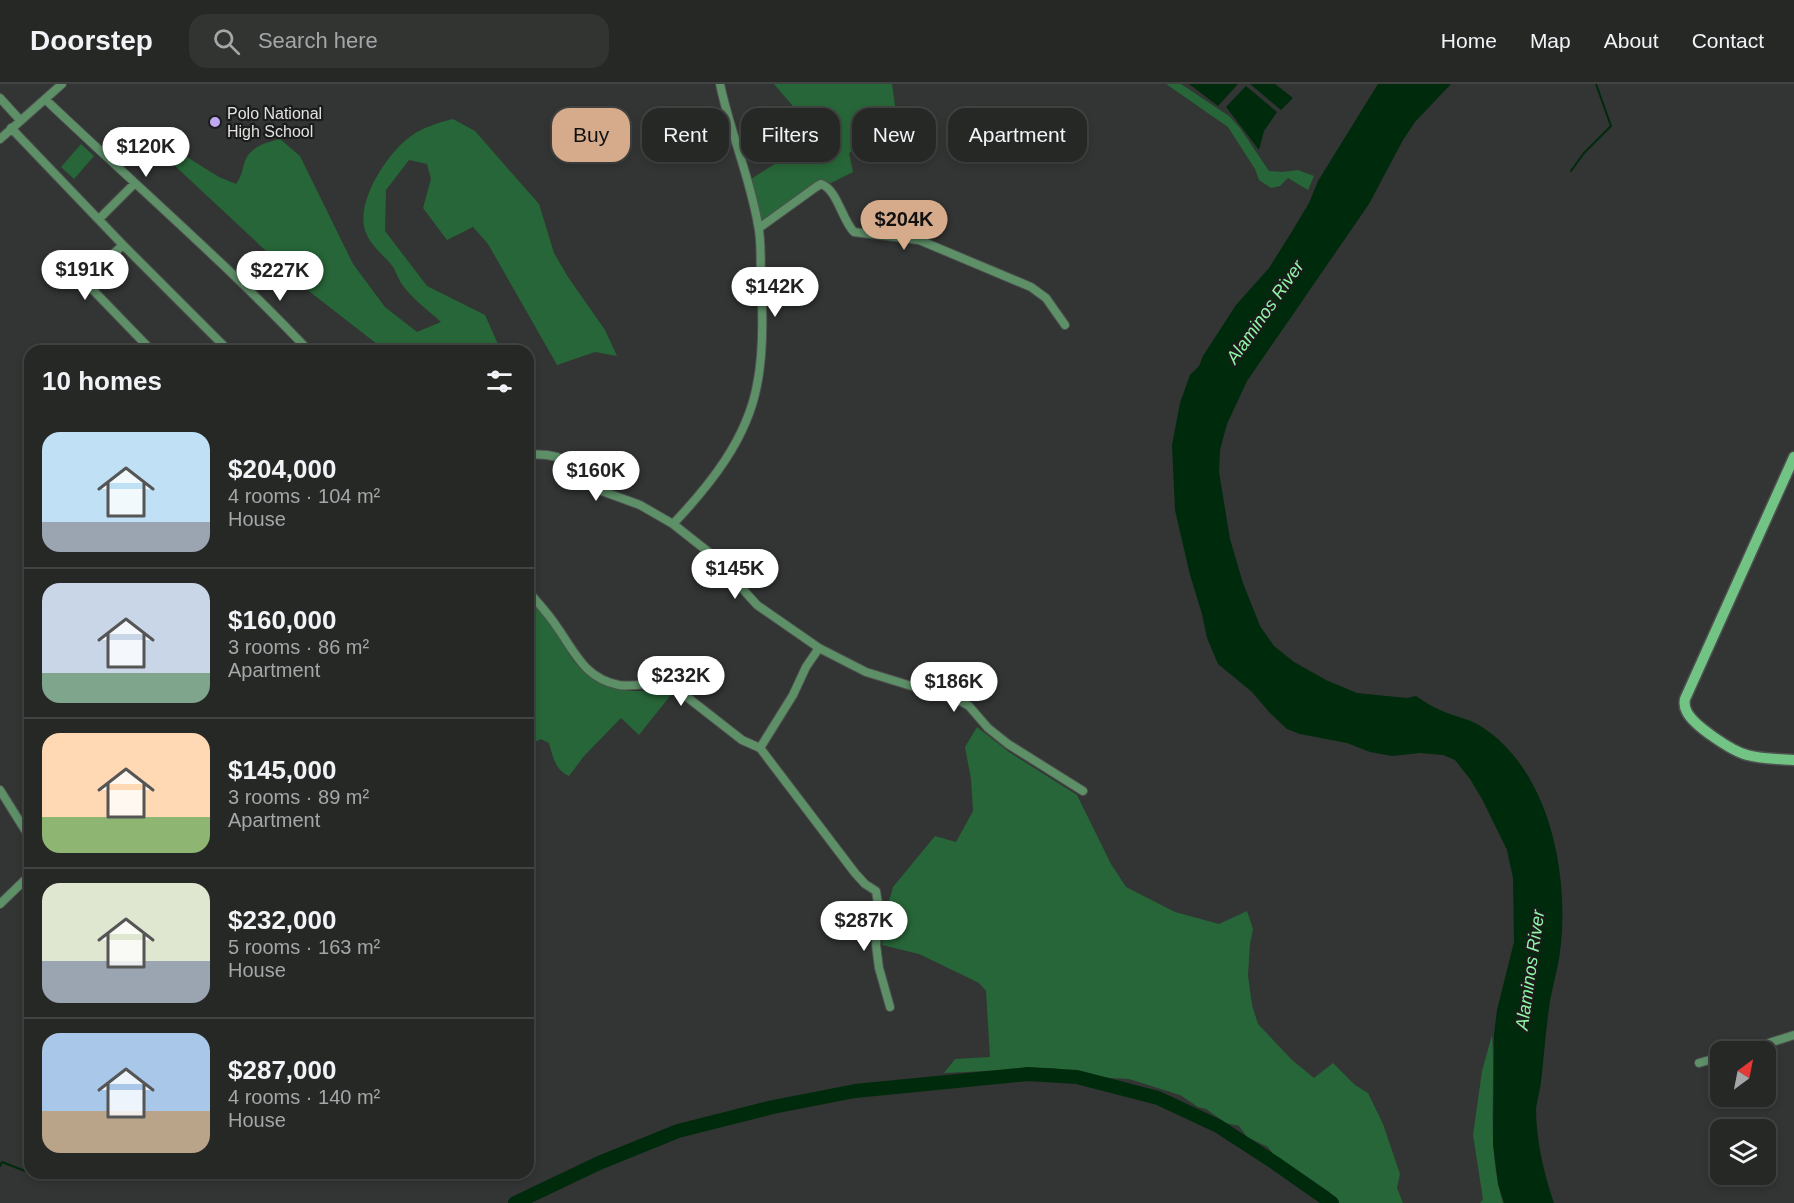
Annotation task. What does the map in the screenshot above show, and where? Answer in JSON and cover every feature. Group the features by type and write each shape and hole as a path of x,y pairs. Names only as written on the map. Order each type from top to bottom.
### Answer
{"street":[{"path":"0,139 62,84"},
{"path":"674,524 699,497 730,454 754,396 761,350 762,300 759,228 751,190 720,84"},
{"path":"0,98 20,120"},
{"path":"45,99 231,273 303,345"},
{"path":"11,129 223,345"},
{"path":"99,219 134,184"},
{"path":"759,228 816,187 821,184 826,185 854,232 919,240 1031,287 1046,298 1065,325"},
{"path":"123,245 93,272 89,284 146,345"},
{"path":"534,454 557,457 599,490 640,505 674,524 711,555 757,605 819,648 880,677 960,701 969,706 988,728 1008,744 1083,791"},
{"path":"1794,458 1685,699 1684,707 1696,723 1742,753 1755,757 1794,760"},
{"path":"534,598 556,625 576,658 597,676 628,686 669,683 742,740 760,748 855,873 865,884 876,891 879,910 876,945 879,968 890,1007"},
{"path":"760,748 819,648"},
{"path":"0,790 24,828"},
{"path":"0,904 24,881"},
{"path":"1776,1042 1794,1035"},
{"path":"1699,1063 1710,1060"}],"shaded area":[{"path":"774,84 892,84 895,108 852,108 852,151 849,153 853,172 831,183 823,181 761,224 751,179 778,162 840,162 840,108 794,108"},
{"path":"1166,84 1181,84 1229,116 1240,128 1269,171 1298,170 1314,176 1308,190 1288,178 1280,186 1271,188 1259,180 1255,169 1228,127"},
{"path":"453,119 475,131 539,204 554,253 605,330 617,356 595,352 557,365 488,244 473,227 447,240 423,208 431,179 427,164 409,160 386,190 385,231 427,286 485,315 498,345 378,345 310,292 159,151 166,144 219,177 236,184 247,156 255,149 280,139 300,156 353,264 385,307 417,332 441,322 405,289 393,267 370,240 364,223 364,210 374,181 392,155 411,136"},
{"path":"81,144 94,156 74,179 61,167"},
{"path":"534,603 558,632 571,657 590,677 627,691 653,690 667,686 674,691 639,735 621,718 584,756 569,776 558,767 549,743 541,739 535,742"},
{"path":"977,727 1009,752 1077,795 1111,864 1126,887 1175,912 1219,924 1247,911 1253,929 1248,975 1252,1005 1258,1024 1292,1060 1314,1078 1333,1063 1355,1085 1368,1093 1383,1124 1400,1174 1397,1188 1403,1203 1339,1203 1328,1191 1273,1154 1268,1147 1247,1137 1239,1126 1226,1123 1180,1095 1129,1079 1052,1068 944,1073 955,1059 990,1057 986,991 979,983 919,954 882,945 885,915 893,887 935,836 956,842 973,811 971,779 965,747"},
{"path":"1492,1035 1493,1140 1503,1203 1480,1203 1483,1199 1473,1135 1482,1071"}],"water":[{"path":"1189,84 1238,84 1218,106"},
{"path":"1250,84 1275,84 1293,98 1281,110"},
{"name":"Alaminos River","path":"1378,84 1451,84 1415,122 1369,204 1247,381 1227,424 1220,450 1219,472 1230,539 1243,583 1260,626 1274,646 1294,662 1326,680 1357,693 1407,698 1416,696 1437,709 1477,724 1505,746 1524,770 1539,797 1558,859 1562,891 1560,952 1550,1001 1536,1109 1541,1157 1554,1203 1504,1203 1498,1184 1493,1144 1494,1034 1497,1010 1514,942 1513,878 1507,850 1482,799 1455,760 1443,755 1420,753 1392,756 1370,752 1347,743 1300,734 1287,729 1270,713 1252,692 1218,664 1207,638 1175,510 1172,445 1180,403 1190,375 1199,366 1236,305 1269,268 1309,203 1318,181"},
{"path":"1246,86 1277,112 1264,131 1259,150 1226,107"}],"waterway":[{"path":"1571,171 1584,153 1611,126 1596,84"},
{"path":"515,1203 599,1163 678,1131 773,1107 855,1091 1028,1074 1077,1077 1158,1098 1218,1126 1332,1203"},
{"path":"0,1166 2,1162 24,1171"},
{"path":"43,1179 47,1179"}],"place":[{"name":"Polo National High School","path":"215,122"}]}
